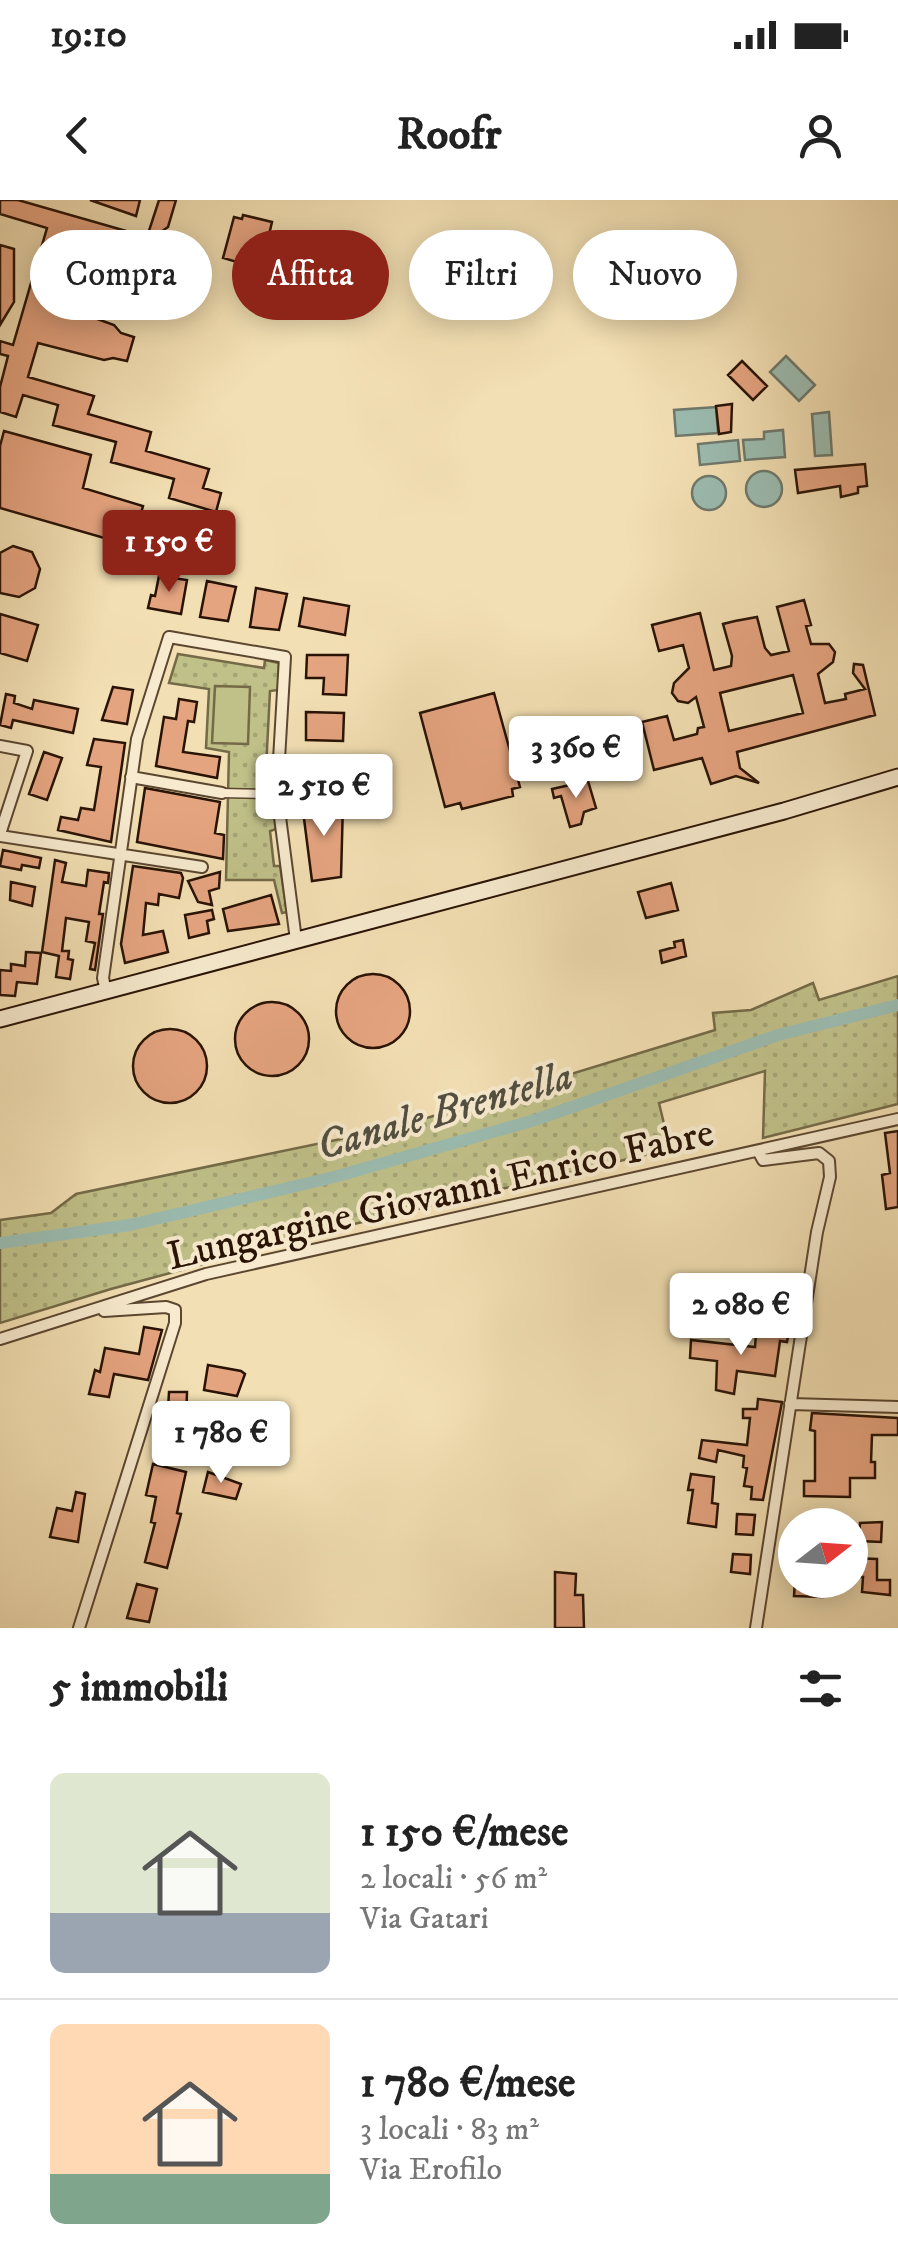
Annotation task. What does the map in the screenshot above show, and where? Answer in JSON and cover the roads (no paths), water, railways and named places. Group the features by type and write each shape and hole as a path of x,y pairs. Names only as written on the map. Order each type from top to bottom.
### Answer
{"main road":[{"path":"0,1019 784,811 898,777"}],"street":[{"path":"106,990 103,978 137,740 170,637 285,657 273,794 296,940"},
{"path":"0,746 27,751 0,835 202,867"},
{"path":"131,777 222,793 273,794"},
{"name":"Lungargine Giovanni Enrico Fabre","path":"0,1340 260,1262 898,1119"},
{"path":"756,1628 817,1232 830,1176 829,1161 820,1153 763,1160 758,1151"},
{"path":"79,1628 175,1323 174,1310 166,1307 83,1312"},
{"path":"790,1404 898,1408"}],"water":[{"path":"786,356 815,385 799,401 770,372"},
{"path":"716,407 718,433 676,436 674,410"},
{"path":"829,412 832,455 815,456 812,414"},
{"path":"783,430 785,457 745,460 743,440 764,439 764,432"},
{"path":"738,440 740,461 700,465 698,444"},
{"path":"764,471 777,476 782,489 777,502 764,507 751,502 746,489 751,476"},
{"path":"709,476 721,481 726,493 721,505 709,510 697,505 692,493 697,481"}],"waterway":[{"name":"Canale Brentella","path":"0,1243 130,1225 334,1177 535,1120 778,1035 898,1005"}]}
